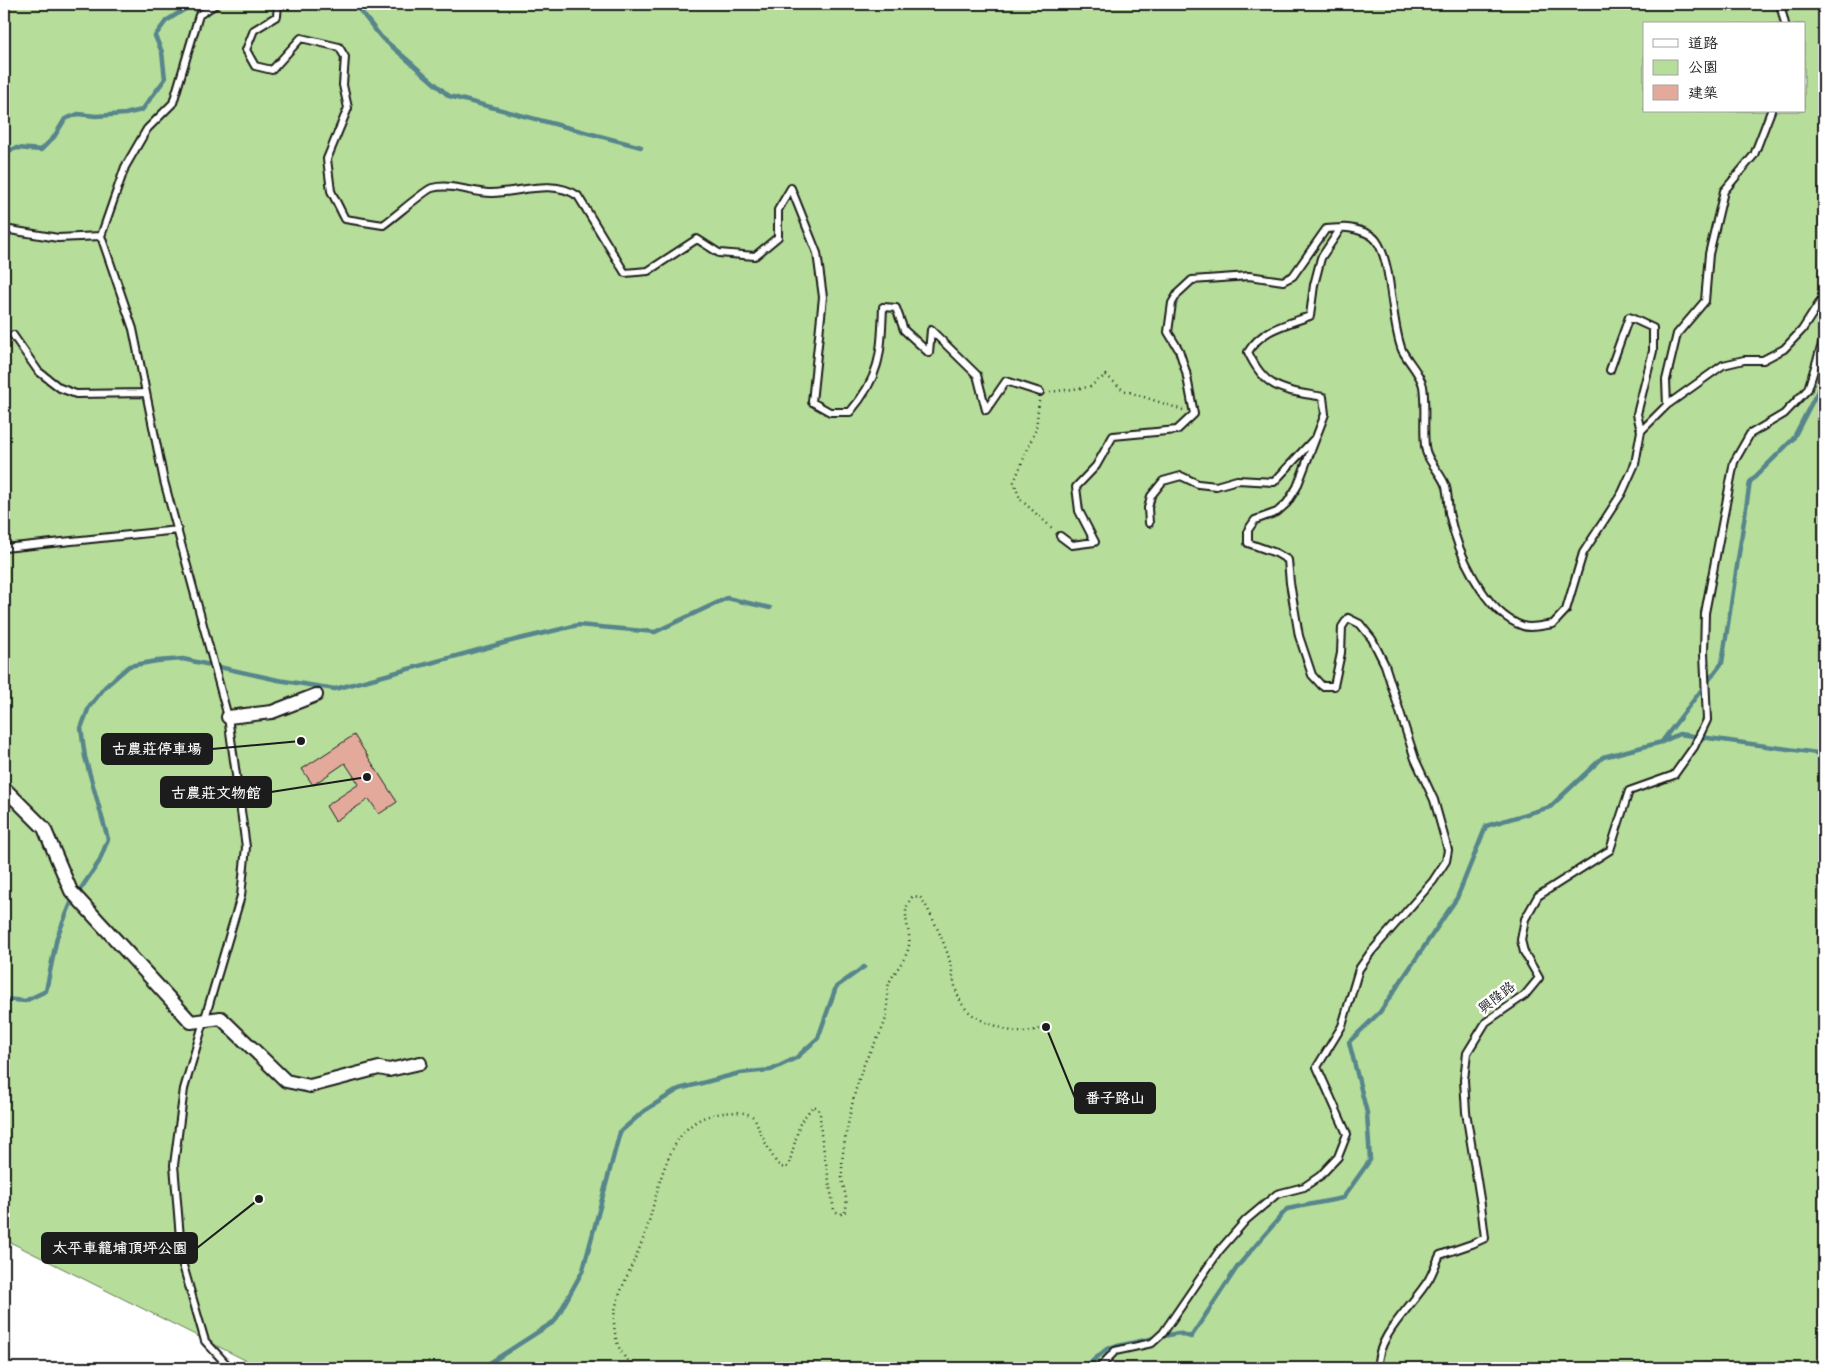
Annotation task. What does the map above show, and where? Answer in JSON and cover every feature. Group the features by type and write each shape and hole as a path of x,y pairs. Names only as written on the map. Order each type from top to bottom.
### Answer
{"street":[{"path":"228,717 272,712 316,695"},
{"path":"4,788 44,828 71,892 191,1022 222,1018 286,1081 310,1086 379,1068 389,1070 420,1063"}],"lane":[{"path":"216,4 199,15 173,103 147,130 125,168 101,236 132,329 164,481 228,717 246,847 241,896 184,1089 174,1165 182,1262 205,1341 230,1368"},
{"path":"278,4 277,16 254,30 246,50 256,66 272,70 301,38 339,47 345,57 343,85 348,108 327,159 331,191 346,219 383,226 431,188 460,187 491,193 539,187 569,190 578,196 625,273 648,271 696,239 719,253 754,256 778,237 778,210 791,188 817,253 823,297 812,402 830,412 850,412 863,396 876,372 881,342 883,307 896,308 904,330 929,354 931,330 977,375 986,410 1006,381 1040,392"},
{"path":"1780,4 1784,22"},
{"path":"1667,405 1666,380 1678,334 1705,302 1709,254 1724,191 1754,155 1771,112"},
{"path":"1060,536 1072,545 1095,542 1079,511 1076,487 1096,466 1112,436 1176,430 1194,414 1180,350 1168,332 1172,303 1178,293 1192,280 1248,276 1283,281 1293,276 1326,229 1350,226 1375,238 1384,256 1393,311 1402,349 1422,383 1425,406 1425,449 1446,486 1449,513 1456,539 1468,568 1504,618 1525,627 1553,624 1566,610 1583,553 1622,493 1635,464 1641,431 1637,414 1653,351 1654,328 1629,316 1610,370"},
{"path":"4,228 58,238 101,236"},
{"path":"1099,1368 1114,1351 1152,1343 1163,1333 1219,1251 1246,1220 1278,1194 1304,1187 1320,1176 1338,1157 1347,1134 1317,1067 1342,1026 1358,969 1433,881 1446,861 1448,850 1434,800 1415,759 1385,666 1372,639 1360,624 1348,618 1342,627 1340,653 1334,686 1322,686 1312,675 1299,636 1288,560 1276,553 1248,543 1248,530 1255,520 1277,512 1287,502 1297,487 1324,414 1323,397 1287,390 1268,382 1255,368 1248,352 1255,341 1270,331 1310,316 1314,285 1321,258 1341,228"},
{"path":"1641,431 1667,405 1723,364 1744,360 1763,360 1784,349 1802,330 1824,296"},
{"path":"13,335 38,371 60,388 76,394 146,393"},
{"name":"興隆路","path":"1378,1368 1377,1363 1386,1336 1428,1280 1440,1255 1485,1238 1466,1112 1464,1080 1467,1054 1486,1022 1525,995 1539,978 1524,952 1521,940 1525,919 1538,896 1610,850 1629,791 1674,775 1694,747 1707,720 1704,653 1705,613 1734,462 1750,434 1784,414 1808,389 1824,338"},
{"path":"1149,522 1148,508 1151,496 1163,481 1181,476 1198,484 1216,486 1236,480 1274,482 1314,439"},
{"path":"4,548 178,530"}],"path":[{"path":"1060,536 1020,499 1014,482 1036,429 1040,392 1089,387 1106,375 1123,390 1194,414"},
{"path":"641,1368 632,1365 623,1358 618,1344 614,1320 616,1306 644,1237 669,1156 678,1140 690,1127 703,1118 744,1112 754,1118 776,1162 786,1168 789,1164 800,1123 813,1106 818,1108 820,1114 820,1134 834,1210 839,1214 844,1214 847,1207 842,1178 843,1150 848,1123 865,1063 885,1023 889,984 907,952 910,940 905,911 907,903 913,896 920,897 926,904 948,955 960,1000 967,1010 980,1020 1012,1032 1027,1033 1046,1027"}],"green space":[{"path":"4,4 1824,4 1824,1368 261,1368 4,1239"}],"building":[{"path":"354,735 397,802 379,814 369,799 335,821 326,806 359,784 345,763 313,785 302,769"}],"waterway":[{"path":"4,152 17,148 41,150 54,137 65,119 78,114 96,116 125,114 142,110 165,79 162,52 155,36 166,21 193,4"},
{"path":"355,4 381,37 449,96 641,147"},
{"path":"1663,740 1722,663 1750,482 1793,439 1824,379"},
{"path":"4,999 25,1001 46,991 57,937 71,903 99,862 108,839 85,757 81,728 89,707 105,687 129,666 183,659 278,680 335,689 515,640 578,625 655,632 727,598 770,608"},
{"path":"1084,1368 1108,1348 1178,1333 1191,1337 1238,1266 1287,1209 1343,1198 1370,1160 1367,1113 1349,1042 1380,1012 1457,898 1486,826 1550,807 1603,757 1662,742 1679,734 1824,754"},
{"path":"482,1368 555,1321 583,1270 620,1132 644,1111 679,1089 740,1073 771,1070 796,1058 818,1038 836,987 864,967"}],"place":[{"name":"古農莊停車場","path":"301,741"},
{"name":"古農莊文物館","path":"367,777"},
{"name":"番子路山","path":"1046,1027"},
{"name":"太平車籠埔頂坪公園","path":"259,1199"}]}
